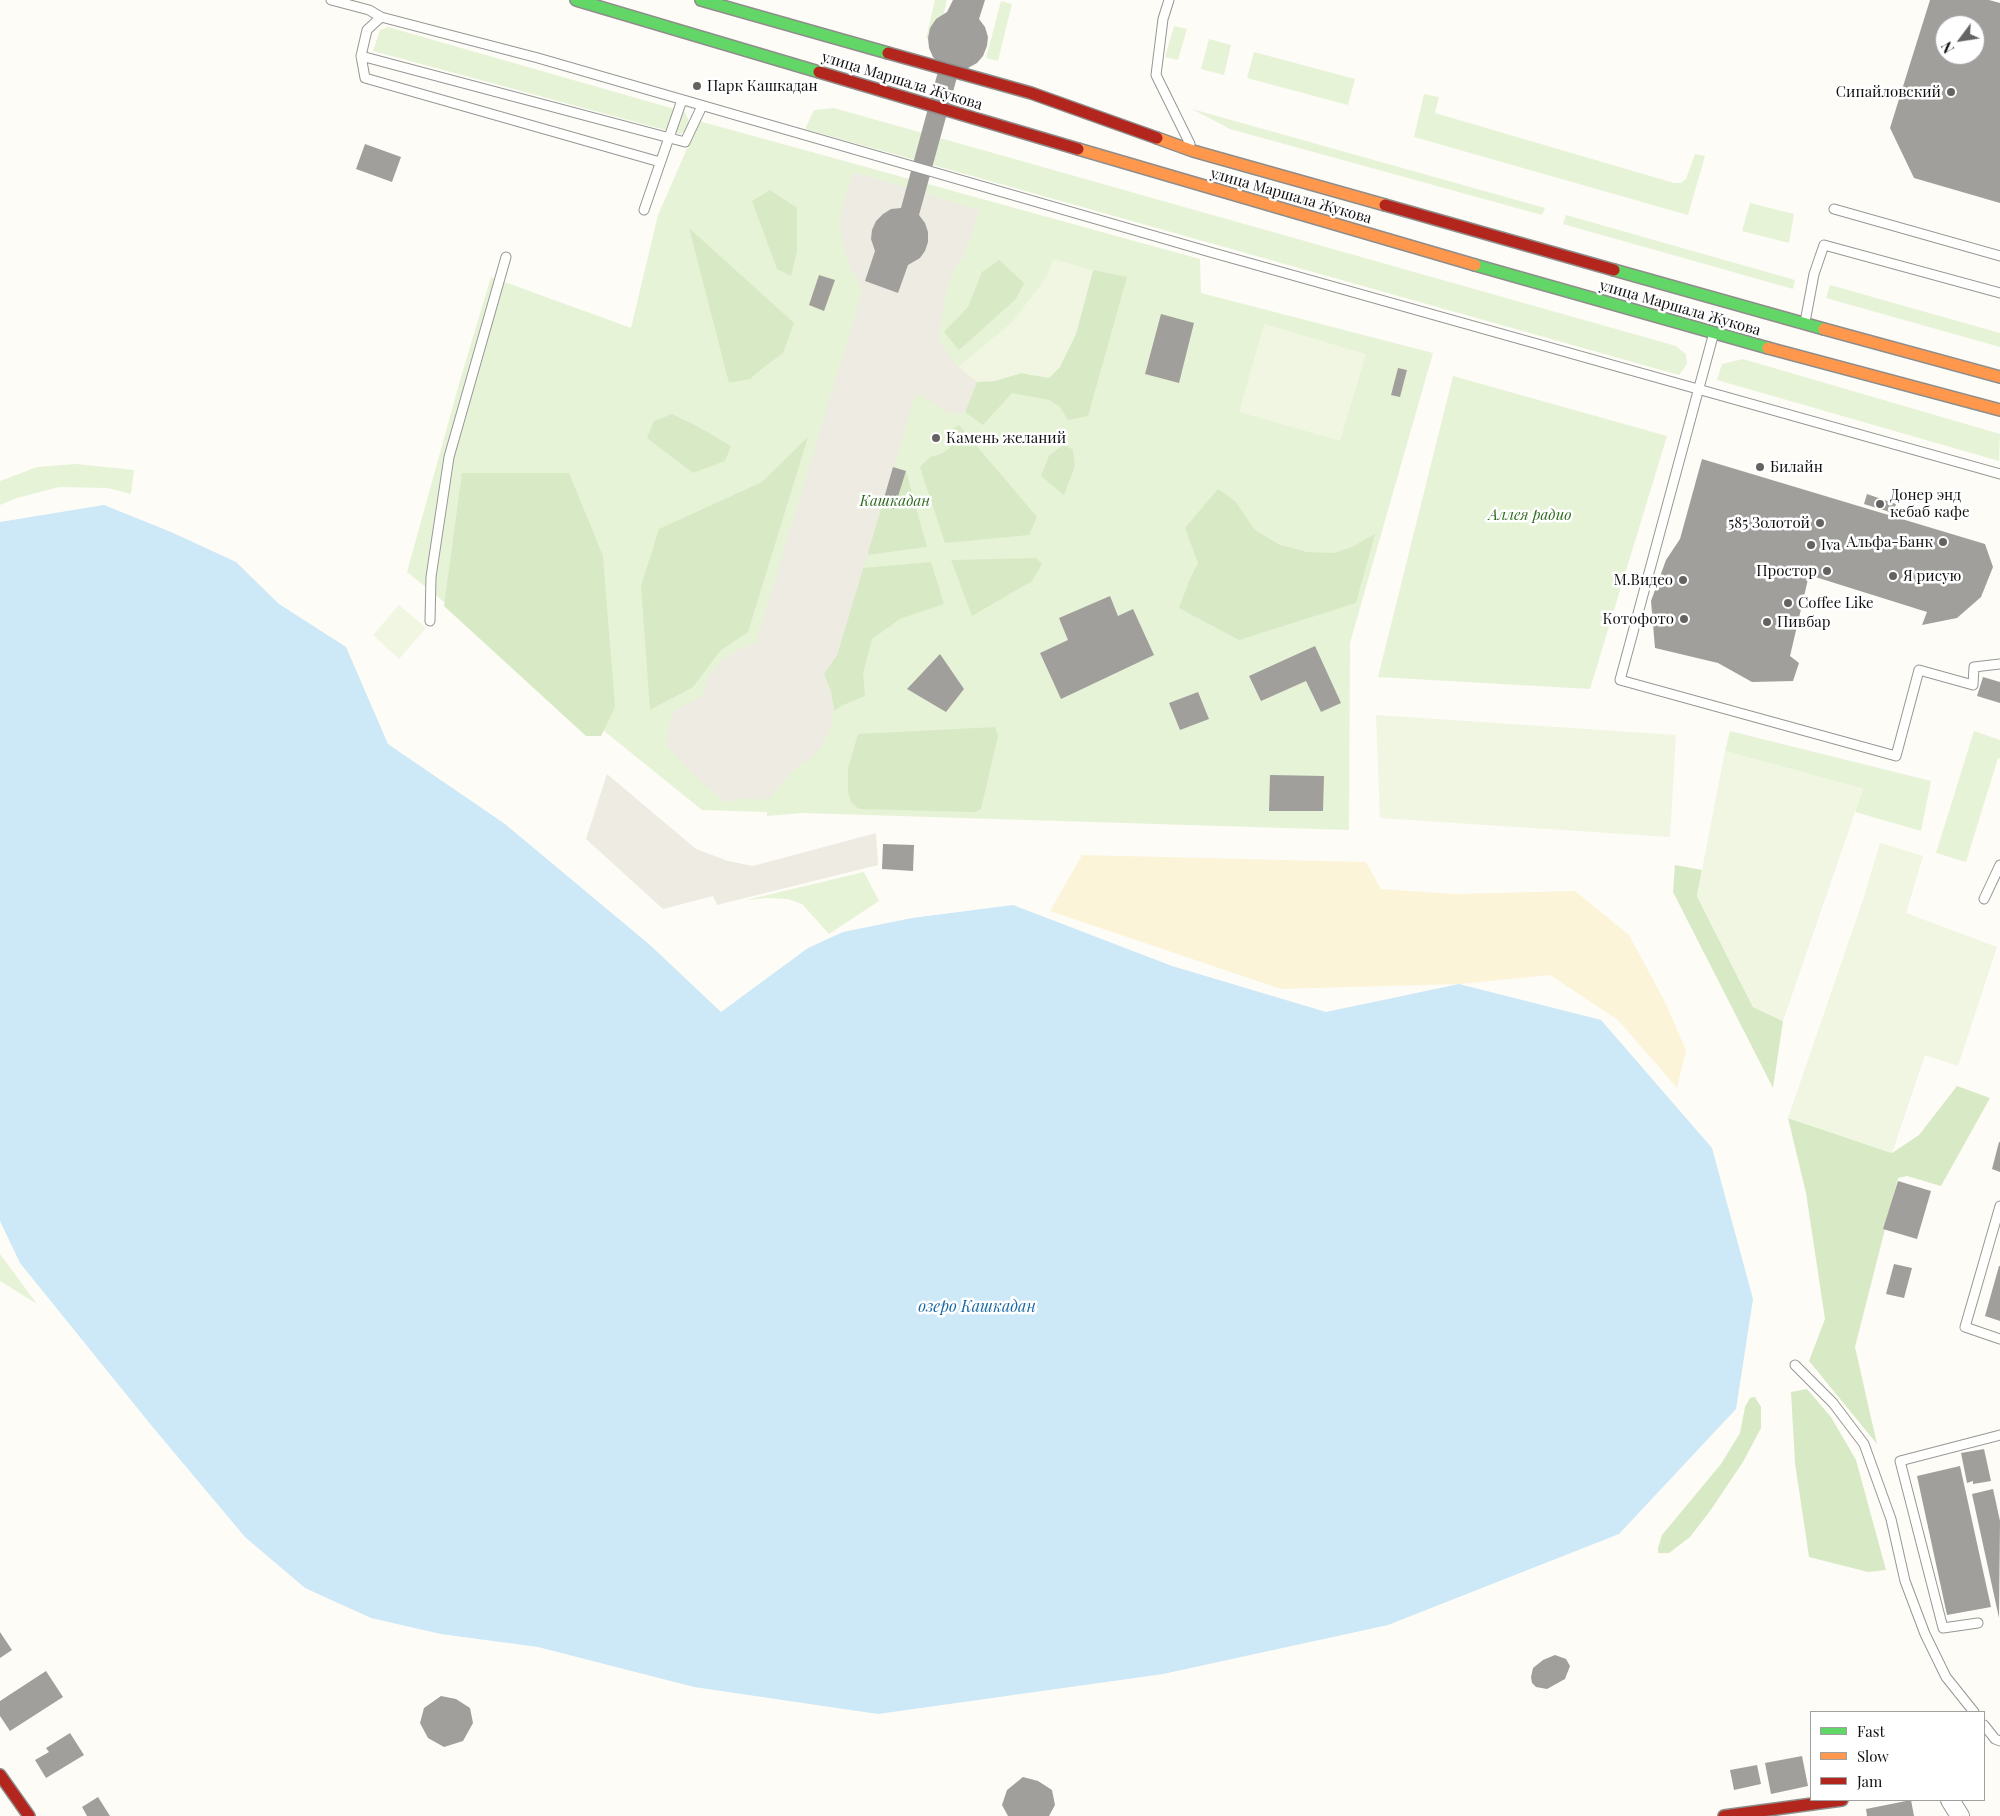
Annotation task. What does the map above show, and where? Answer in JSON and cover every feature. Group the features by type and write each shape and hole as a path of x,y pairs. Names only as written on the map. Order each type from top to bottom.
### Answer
{"main road":[{"name":"улица Маршала Жукова","path":"576,0 1304,216 1714,333 2000,410"},
{"name":"улица Маршала Жукова","path":"701,0 1031,93 1194,151 1804,324 2000,377"},
{"path":"0,1775 29,1816"},
{"path":"1724,1816 1835,1801"}],"street":[{"path":"1951,1801 1960,1816"}],"lane":[{"path":"330,0 369,10 381,17 538,58 1219,255 2000,474"},
{"path":"1169,0 1163,19 1156,75 1194,151"},
{"path":"381,17 367,30 361,56 365,78 660,162"},
{"path":"361,56 685,142 702,106"},
{"path":"644,210 682,100"},
{"path":"1834,209 2000,256"},
{"path":"1804,324 1814,274 1824,245 2000,293"},
{"path":"430,621 431,577 449,457 506,257"},
{"path":"1714,333 1620,680 1896,756 1919,670 1973,685 1974,667 2000,664"},
{"path":"1984,899 2000,865"},
{"path":"2000,1206 1965,1327 2000,1339"},
{"path":"1794,1365 1833,1403 1864,1444 1891,1519 1905,1581 1925,1634 1946,1677 1973,1711"},
{"path":"1978,1623 1943,1628 1900,1461 2000,1435"},
{"path":"1985,1725 1995,1739 2000,1741"}],"green space":[{"path":"935,0 947,0 937,41 926,38"},
{"path":"1001,1 1012,4 998,61 986,58"},
{"path":"1174,26 1187,29 1178,60 1165,57"},
{"path":"388,27 685,112 690,124 686,131 680,134 373,51 380,30"},
{"path":"1209,39 1231,45 1224,75 1201,69"},
{"path":"1254,52 1355,79 1348,105 1247,78"},
{"path":"1424,94 1439,97 1435,113 1674,183 1681,183 1686,179 1695,154 1705,156 1688,215 1414,137"},
{"path":"834,108 1676,346 1686,354 1687,364 1679,375 805,129 814,110"},
{"path":"1192,109 1545,208 1542,215 1230,129"},
{"name":"Кашкадан","path":"699,121 1200,259 1201,293 1433,353 1350,643 1349,830 803,813 767,816 767,812 702,810 407,572 491,277 631,328 658,215"},
{"path":"770,190 797,208 797,251 791,276 777,269 752,201"},
{"path":"1750,203 1794,214 1789,243 1742,231"},
{"path":"1566,215 1795,280 1793,289 1563,224"},
{"path":"689,228 794,323 783,353 750,379 729,383"},
{"path":"1053,259 1093,270 1076,334 1060,367 1049,378 1021,373 995,381 977,382 958,367 1012,322 1046,278"},
{"path":"999,260 1024,283 1016,299 959,350 944,332 968,307 982,272"},
{"path":"1093,270 1127,277 1088,416 1068,420 1060,407 1049,400 1012,393 983,425 965,412 977,382 995,381 1022,373 1036,376 1076,334"},
{"path":"1830,285 2000,333 2000,347 1826,298"},
{"path":"1264,324 1366,354 1340,441 1239,412"},
{"path":"1743,359 2000,434 1999,461 1717,380 1722,364"},
{"name":"Аллея радио","path":"1453,376 1667,436 1590,689 1378,677"},
{"path":"672,414 731,446 725,461 693,473 647,438 654,421"},
{"path":"959,425 1037,517 1029,535 945,543 920,467 930,457 941,454 950,448 950,431"},
{"path":"808,437 748,632 720,651 693,687 650,710 641,586 659,529 762,482"},
{"path":"1064,444 1073,450 1075,466 1064,495 1041,476 1049,456"},
{"path":"76,464 134,470 131,494 107,488 59,487 17,498 0,505 0,481 37,467"},
{"path":"906,471 927,547 867,555 882,505 894,509"},
{"path":"462,473 569,473 603,556 615,707 601,736 586,736 444,606"},
{"path":"1218,489 1235,501 1255,530 1280,545 1307,552 1334,553 1352,547 1375,534 1356,603 1239,640 1179,608 1198,563 1185,528"},
{"path":"1036,558 1042,564 1032,581 972,616 951,560"},
{"path":"931,562 944,604 900,619 872,639 863,673 865,696 834,711 831,692 824,674 837,655 863,568"},
{"path":"399,605 426,628 399,659 373,635"},
{"path":"1376,715 1676,735 1670,837 1380,818"},
{"path":"995,727 998,736 981,809 975,812 859,809 851,802 848,792 848,768 858,734"},
{"path":"1730,731 1931,781 1921,831 1855,812 1863,789 1725,751"},
{"path":"1974,731 2000,740 2000,758 1998,758 1966,862 1936,853"},
{"path":"1725,751 1863,789 1783,1021 1753,1007 1697,896"},
{"path":"1880,843 1923,856 1906,913 1997,947 1958,1066 1925,1055 1892,1153 1788,1118 1863,900"},
{"path":"1675,865 1702,870 1697,896 1753,1007 1783,1021 1773,1088 1673,892"},
{"path":"864,872 879,901 829,934 802,904 788,899 746,900"},
{"path":"1957,1086 1990,1098 1941,1186 1907,1176 1898,1178 1855,1347 1877,1444 1809,1361 1825,1319 1806,1193 1788,1118 1892,1153 1919,1135"},
{"path":"0,1254 37,1304 0,1281"},
{"path":"1807,1389 1831,1417 1856,1460 1886,1570 1868,1572 1809,1557 1795,1463 1791,1392"},
{"path":"1755,1397 1761,1407 1761,1428 1743,1462 1690,1537 1669,1553 1658,1553 1662,1535 1721,1464 1740,1433 1745,1407 1750,1398"}],"sand":[{"path":"1082,855 1366,862 1381,889 1455,894 1575,891 1629,935 1665,1002 1686,1050 1677,1088 1618,1020 1550,975 1459,984 1281,989 1050,911"}],"shaded area":[{"path":"854,172 979,210 964,256 953,270 947,289 938,340 958,367 977,382 965,412 951,414 916,393 837,655 824,674 831,692 834,711 830,729 821,747 808,761 795,768 768,800 745,798 725,802 699,780 666,745 672,712 702,696 708,678 721,661 737,650 756,643 863,289 850,268 844,250 841,228 841,212"},
{"path":"607,774 696,849 728,861 753,866 876,833 878,865 717,905 713,896 663,909 586,839"}],"water":[{"name":"озеро Кашкадан","path":"104,505 171,532 236,562 279,604 346,647 388,744 505,824 650,945 721,1012 808,948 843,932 912,918 1013,905 1172,966 1326,1012 1459,984 1601,1020 1712,1148 1753,1299 1736,1409 1619,1534 1388,1625 1163,1674 878,1714 694,1687 538,1647 441,1634 371,1618 305,1588 245,1537 151,1425 20,1263 0,1221 0,522"}],"building":[{"path":"953,0 985,0 979,19 985,27 988,37 987,46 983,56 977,63 959,70 919,215 925,223 928,232 928,242 920,258 908,265 898,293 865,281 875,251 871,239 872,230 876,221 883,214 891,209 901,208 940,64 933,57 929,48 930,28 936,19 947,12"},
{"name":"Сипайловский","path":"1930,0 1989,0 2000,3 2000,203 1914,178 1890,128"},
{"path":"365,144 401,157 392,182 356,169"},
{"path":"819,275 835,280 824,311 809,305"},
{"path":"1161,314 1194,323 1179,383 1145,374"},
{"path":"1398,368 1407,370 1400,397 1391,395"},
{"name":"Простор","path":"1702,459 1985,544 1993,567 1981,597 1957,618 1922,625 1927,612 1809,575 1790,656 1799,663 1793,681 1752,682 1718,663 1655,648 1651,601 1666,560 1680,539"},
{"path":"893,467 906,471 894,509 882,505"},
{"name":"Донер энд кебаб кафе","path":"1867,494 1896,504 1893,513 1864,504"},
{"path":"1110,596 1118,616 1133,609 1154,655 1061,699 1040,653 1068,640 1059,618"},
{"path":"1315,646 1341,703 1321,712 1306,681 1261,701 1249,676"},
{"path":"940,654 964,689 946,712 907,689"},
{"path":"1983,677 2000,682 2000,703 1977,696"},
{"path":"1198,692 1209,719 1180,730 1169,703"},
{"path":"1270,775 1324,776 1323,811 1269,811"},
{"path":"883,844 914,845 913,871 882,869"},
{"path":"2000,1142 2000,1172 1992,1169"},
{"path":"1898,1181 1931,1191 1917,1239 1883,1229"},
{"path":"1894,1264 1912,1268 1904,1298 1886,1294"},
{"path":"2000,1266 2000,1321 1985,1316"},
{"path":"1984,1449 1991,1481 1967,1483 1961,1453"},
{"path":"1960,1466 1991,1607 1947,1615 1917,1476"},
{"path":"1993,1489 2000,1521 1999,1618 1972,1494"},
{"path":"0,1632 12,1650 0,1658"},
{"path":"1555,1655 1566,1659 1570,1666 1565,1679 1547,1689 1536,1687 1532,1683 1531,1677 1533,1668 1543,1660"},
{"path":"46,1671 63,1697 10,1731 0,1716 0,1701"},
{"path":"441,1696 456,1699 470,1708 473,1723 463,1741 444,1747 428,1738 420,1723 424,1708"},
{"path":"70,1733 84,1755 46,1778 35,1760 49,1752 46,1748"},
{"path":"1802,1756 1808,1786 1771,1794 1765,1763"},
{"path":"1757,1765 1761,1784 1734,1790 1730,1770"},
{"path":"1023,1777 1038,1781 1052,1790 1055,1805 1049,1816 1008,1816 1002,1805 1007,1790"},
{"path":"98,1797 110,1816 87,1816 82,1807"},
{"path":"1911,1801 1914,1816 1867,1816 1866,1809"}],"traffic: fast":[{"path":"576,0 819,72"},
{"path":"701,0 888,53"},
{"path":"1475,265 1768,348"},
{"path":"1614,270 1824,329"}],"traffic: slow":[{"path":"1157,138 1193,151 1385,205"},
{"path":"1078,149 1475,265"},
{"path":"1824,329 2000,377"},
{"path":"1768,348 2000,410"}],"traffic: jam":[{"path":"888,53 1031,93 1157,138"},
{"path":"819,72 1078,149"},
{"path":"1385,205 1614,270"},
{"path":"0,1775 29,1816"},
{"path":"1724,1816 1835,1801"}],"place":[{"name":"Парк Кашкадан","path":"697,86"},
{"name":"Сипайловский","path":"1951,92"},
{"name":"Камень желаний","path":"936,438"},
{"name":"Билайн","path":"1760,467"},
{"name":"Донер энд кебаб кафе","path":"1880,504"},
{"name":"585 Золотой","path":"1820,523"},
{"name":"Альфа-Банк","path":"1943,542"},
{"name":"Iva","path":"1811,545"},
{"name":"Простор","path":"1827,571"},
{"name":"Я рисую","path":"1893,576"},
{"name":"М.Видео","path":"1683,580"},
{"name":"Coffee Like","path":"1788,603"},
{"name":"Котофото","path":"1684,619"},
{"name":"Пивбар","path":"1767,622"}]}
